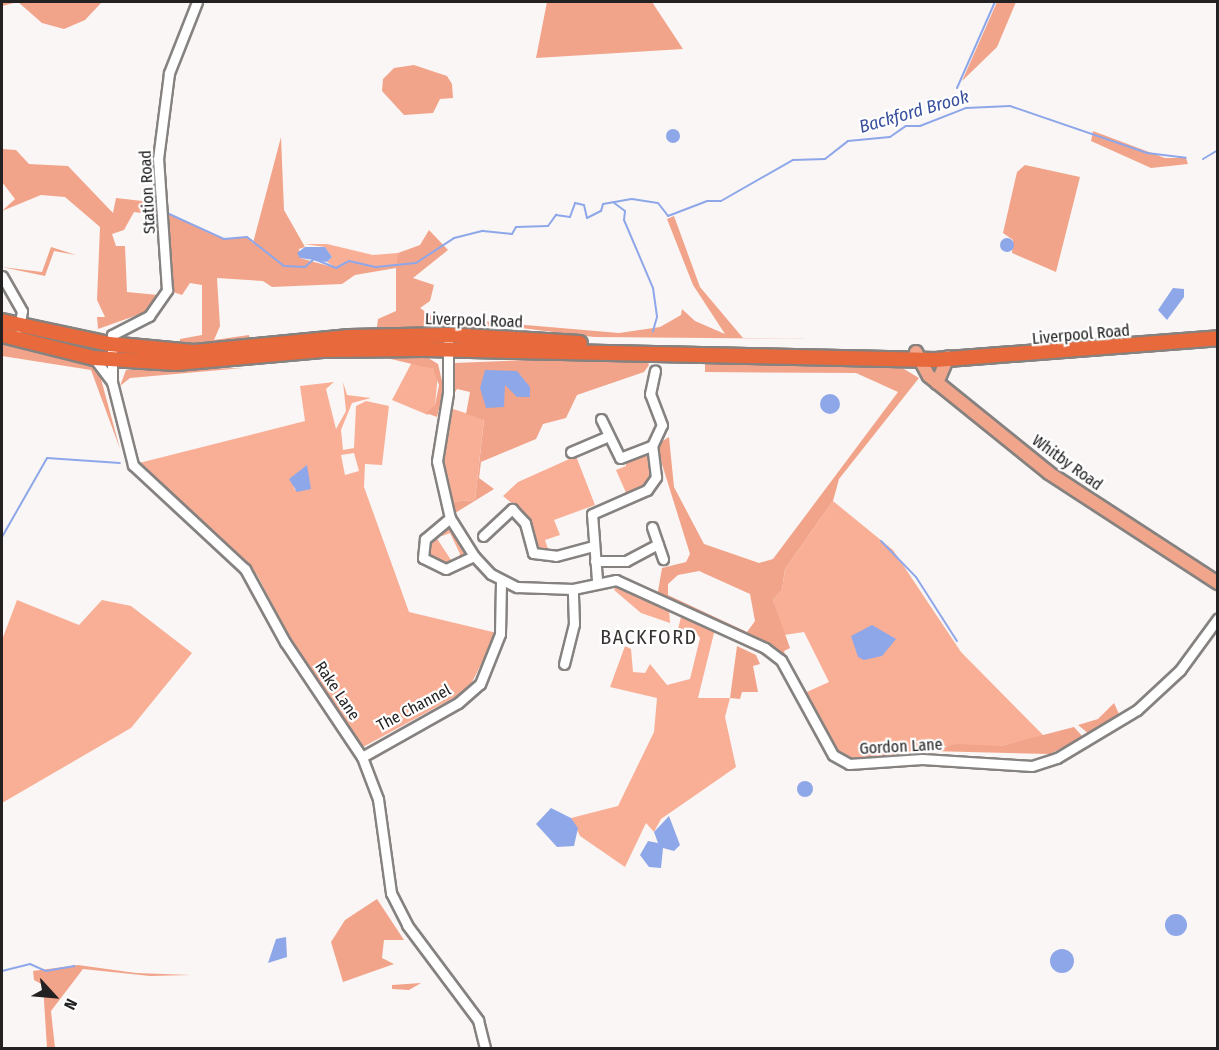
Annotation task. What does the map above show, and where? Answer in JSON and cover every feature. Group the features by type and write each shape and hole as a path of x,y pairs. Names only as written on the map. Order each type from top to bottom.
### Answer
{"highway":[{"name":"Liverpool Road","path":"2,321 18,332 94,358 176,363 322,350 448,349 894,357 916,355"},
{"name":"Liverpool Road","path":"2,335 18,332 124,346 194,352 349,337 447,335 948,357 1059,354 1218,339"}],"main road":[{"name":"Whitby Road","path":"916,355 933,380 1049,472 1218,583"},
{"path":"894,357 933,380 948,357"}],"street":[{"name":"Station Road","path":"109,344 115,330 149,316 167,290 158,159 169,73 197,2"},
{"path":"2,276 22,311 18,332"},
{"path":"123,326 124,346"},
{"path":"447,335 448,393 436,449 450,518 474,556 501,581"},
{"path":"109,344 116,360"},
{"name":"Rake Lane","path":"94,358 112,382 134,465 245,569 362,757 378,800 391,893 407,924 478,1020 485,1048"},
{"name":"Rake Lane","path":"112,382 116,360"},
{"path":"597,580 594,546 595,511 654,484 652,446 662,425 650,394 655,371"},
{"path":"601,419 607,437 621,462 652,446"},
{"path":"572,452 607,437"},
{"path":"483,536 512,509 525,523 533,553 556,556 594,546"},
{"path":"450,518 425,538 423,558 446,569 474,556"},
{"path":"652,527 663,559"},
{"path":"595,561 626,561 658,544"},
{"name":"Gordon Lane","path":"501,581 517,587 573,588 597,580 616,580 765,648 781,660 833,755 867,766 922,759 1032,766 1057,758 1137,710 1180,670 1218,618"},
{"name":"The Channel","path":"362,757 458,703 480,684 500,634 501,581"},
{"path":"564,664 574,624 573,588"}],"shaded area":[{"path":"2,2 18,2 2,6"},
{"path":"18,2 102,2 85,20 64,29 42,23"},
{"path":"547,2 652,2 683,49 536,58"},
{"path":"997,2 1016,2 997,47 962,81"},
{"path":"414,65 447,76 452,84 453,98 440,99 433,113 404,115 382,91 383,79 394,68"},
{"path":"1093,131 1165,158 1186,158 1188,164 1151,168 1091,141"},
{"path":"281,137 284,210 305,247 299,249 300,258 336,268 349,261 376,267 397,264 398,253 420,245 429,230 448,250 413,278 434,285 430,301 420,308 433,317 619,333 660,327 681,315 682,309 695,321 725,334 693,285 667,219 674,216 700,287 743,338 814,339 594,337 513,327 377,327 378,319 396,311 396,268 355,275 342,284 272,287 263,281 217,278 220,326 214,340 249,335 250,343 180,345 180,339 202,335 202,285 190,283 182,295 170,291 167,213 224,239 247,237 253,243"},
{"path":"2,149 16,150 29,164 68,166 113,213 116,198 160,203 161,216 134,212 124,230 112,234 116,246 125,246 127,292 158,295 146,312 98,329 97,317 105,317 97,300 100,227 65,197 41,195 2,211 15,199 2,182"},
{"path":"1025,165 1080,177 1056,272 1012,253 1013,240 1003,233 1017,172"},
{"path":"304,244 327,244 373,255 398,253 400,264 376,267 349,261 336,268 327,262 332,257 325,247"},
{"path":"51,247 76,255 54,251 45,276 2,267 42,272"},
{"path":"2,344 98,368 120,449 91,370 2,356"},
{"path":"395,353 425,356 438,364 444,389 437,417 426,413 435,405 439,385 433,369 370,354"},
{"path":"598,357 647,359 649,365 644,372 577,395 566,418 543,424 536,439 481,462 479,478 494,489 452,515 448,502 475,500 484,420 466,414 470,392 457,389 452,397 455,363"},
{"path":"705,360 894,363 919,378 839,479 833,501 785,569 782,590 773,600 790,648 784,651 787,661 657,597 662,568 686,562 690,554 656,445 669,437 674,487 704,544 759,563 773,559 898,392 856,373 705,372","holes":["699,571 750,594 755,621 747,632 668,595 668,584 678,575"]},
{"path":"412,362 426,363 438,374 435,405 428,415 392,400"},
{"path":"243,368 130,378 120,386 126,370"},
{"path":"334,382 326,389 336,429 346,411 343,382 347,395 371,398 352,403 341,430 343,450 354,448 356,406 366,401 389,406 382,465 365,464 364,487 409,612 497,633 468,690 363,747 301,658 257,575 139,463 305,421 300,386","holes":["354,453 359,471 345,475 341,455","306,471 307,490 295,490 293,485"]},
{"path":"450,408 484,419 475,500 448,502 439,445"},
{"path":"648,449 650,484 627,495 616,470 626,466 626,458"},
{"path":"576,456 595,505 554,520 560,535 545,540 549,552 535,550 525,514 503,496 518,482"},
{"path":"833,501 893,550 961,652 1044,736 1001,746 939,746 856,762 835,750 800,695 829,682 804,632 784,635 773,600 782,590 785,569"},
{"path":"448,524 468,555 456,562 460,554 450,533 442,536 437,531"},
{"path":"434,534 451,560 448,567 426,558 427,541"},
{"path":"617,583 669,609 670,623 641,613 614,590"},
{"path":"17,600 79,625 102,600 131,606 192,653 131,728 2,803 2,640"},
{"path":"682,613 715,629 698,698 730,698 725,717 736,767 661,819 654,832 646,823 625,867 580,836 571,818 618,806 654,732 657,698 610,687 625,646 631,649 633,672 645,673 650,664 667,685 690,679 700,638 694,630 678,629"},
{"path":"737,646 756,655 760,664 753,666 758,692 742,692 740,699 730,698"},
{"path":"1114,703 1119,714 1089,734 1078,725 1098,719"},
{"path":"1074,727 1083,737 1050,754 929,751 956,744 1001,746"},
{"path":"377,899 404,940 384,940 382,958 394,964 343,982 331,942 345,920"},
{"path":"78,965 136,973 191,975 150,976 83,969 51,1011 55,1048 47,1048 43,985 34,980 33,971"},
{"path":"421,983 409,990 392,989 392,985"}],"water":[{"path":"673,129 678,131 680,136 678,141 673,143 668,141 666,136 668,131"},
{"path":"1004,238 1010,238 1014,245 1010,252 1004,252 1000,248 1000,242"},
{"path":"305,247 325,247 332,257 327,262 300,258 297,253"},
{"path":"1173,288 1184,289 1184,297 1167,320 1158,310"},
{"path":"485,370 517,371 530,387 530,397 517,397 505,385 504,407 486,408 480,388"},
{"path":"830,394 837,397 840,404 837,411 830,414 823,411 820,404 823,397"},
{"path":"307,465 311,489 297,492 289,479"},
{"path":"872,625 896,639 882,656 864,660 858,657 851,636"},
{"path":"805,781 813,789 805,797 797,789"},
{"path":"551,808 571,818 578,828 574,846 557,847 536,824"},
{"path":"669,816 680,845 674,851 663,848 661,868 649,867 640,855 648,841 658,843 654,832"},
{"path":"1176,914 1186,921 1187,925 1180,935 1176,936 1166,929 1165,925 1172,915"},
{"path":"286,937 287,957 268,963 276,939"},
{"path":"1057,949 1067,949 1074,956 1074,966 1067,973 1057,973 1050,966 1050,956"}],"waterway":[{"path":"957,88 995,2"},
{"name":"Backford Brook","path":"167,213 224,239 247,237 284,266 305,267 314,259 336,268 349,261 376,267 416,263 454,238 483,231 512,234 516,227 548,226 556,215 570,217 575,203 584,205 587,218 601,211 603,204 632,199 658,203 668,216 707,201 721,201 793,160 825,159 848,141 890,137 906,126 920,126 966,108 1010,106 1147,153 1186,158"},
{"path":"1203,159 1218,150"},
{"path":"613,202 625,211 624,220 653,288 657,317 653,331"},
{"path":"2,537 47,458 120,463"},
{"path":"881,541 916,577 957,641"},
{"path":"2,971 30,964 46,971 75,966"}],"district":[{"name":"BACKFORD","path":"649,637"}]}
